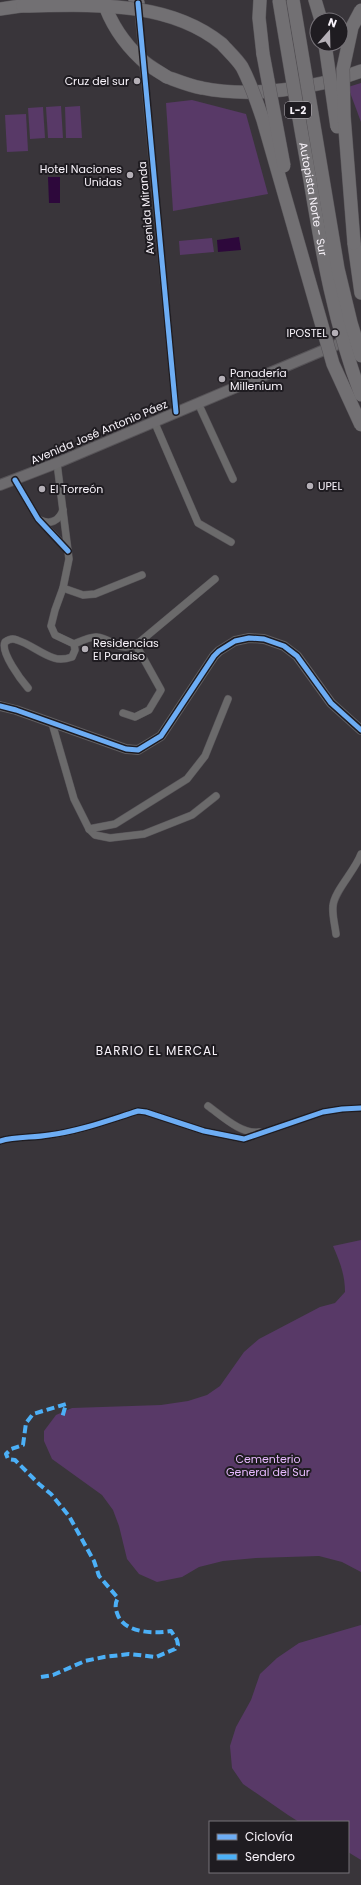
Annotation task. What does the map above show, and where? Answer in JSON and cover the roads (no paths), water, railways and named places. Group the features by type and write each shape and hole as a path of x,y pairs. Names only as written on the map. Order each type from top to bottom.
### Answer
{"highway":[{"path":"0,9 60,0"},
{"path":"103,0 108,13 124,39 142,60 167,77 201,88 245,92 283,90 343,78 361,71"},
{"path":"260,0 259,18 263,54 302,253"},
{"name":"Autopista Norte - Sur","path":"279,0 316,220 332,298 348,362 361,395"},
{"name":"Autopista Norte - Sur","path":"293,0 337,262 351,323 361,356"},
{"path":"315,0 319,12"},
{"path":"23,6 124,4 166,10 187,18 208,30 241,65 251,86 302,253 333,364 361,425"},
{"path":"354,243 344,116 343,69 352,27 361,10"},
{"path":"326,52 361,293"}],"main road":[{"name":"Avenida José Antonio Páez","path":"0,485 57,463 361,334"}],"street":[{"name":"Avenida Miranda","path":"137,1 176,412"},
{"path":"198,403 233,478"},
{"path":"154,421 198,523 231,542"},
{"path":"57,463 69,567 51,626 55,635 74,644 93,637 98,637 123,648 136,645 214,579"},
{"path":"15,480 38,519 68,551"},
{"path":"38,519 45,522 53,522 61,515 63,510"},
{"path":"63,588 83,595 94,594 142,575"},
{"path":"0,706 16,710 126,749 138,750 149,745 161,736 219,651 235,641 249,638 264,639 284,646 297,656 331,703 361,730"},
{"path":"28,688 6,663 1,650 3,644 13,639 17,640 54,658 62,660 73,656 74,644"},
{"path":"123,713 135,717 149,710 161,690 136,645"},
{"path":"90,829 116,824 187,779 200,765 205,756 228,700"},
{"path":"52,723 74,800 90,829 95,835 110,838 144,834 192,814 216,796"},
{"path":"336,934 333,907 335,897 355,868 361,854"},
{"path":"208,1106 250,1133 281,1128"},
{"path":"0,1141 82,1129 138,1111 146,1112 204,1131 240,1139 251,1138 323,1112 342,1108 361,1108"}],"place":[{"name":"Cruz del sur","path":"137,81"},
{"name":"Hotel Naciones Unidas","path":"130,175"},
{"name":"IPOSTEL","path":"335,333"},
{"name":"Panadería Millenium","path":"222,379"},
{"name":"UPEL","path":"310,486"},
{"name":"El Torreón","path":"42,489"},
{"name":"Residencias El Paraiso","path":"85,649"}],"district":[{"name":"BARRIO EL MERCAL","path":"157,1050"}],"park label":[{"name":"Cementerio General del Sur","path":"268,1465"}]}
